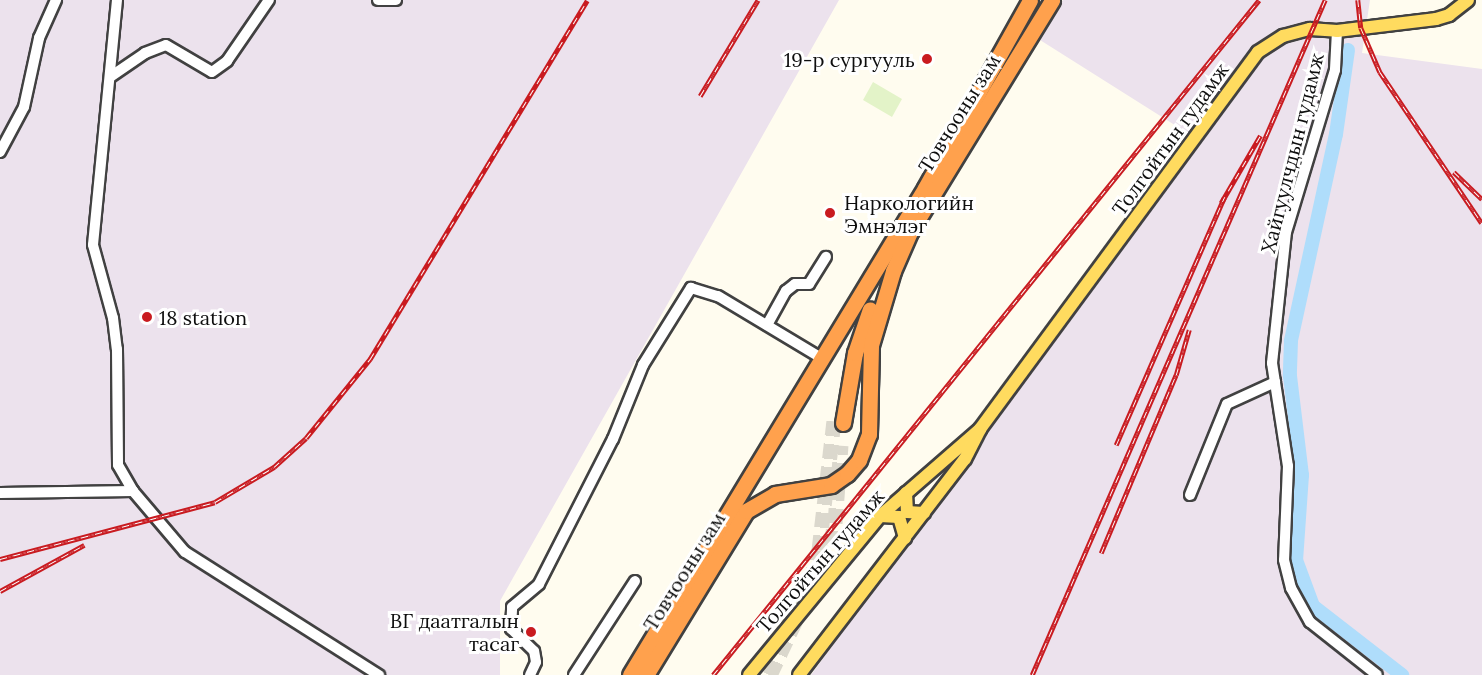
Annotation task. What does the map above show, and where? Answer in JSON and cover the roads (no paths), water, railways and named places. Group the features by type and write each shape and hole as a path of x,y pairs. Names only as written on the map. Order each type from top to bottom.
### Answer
{"highway":[{"name":"Товчооны зам","path":"630,675 957,133 1030,0"},
{"name":"Товчооны зам","path":"646,675 746,512 775,494 831,484 847,474 859,460 869,434 867,379 871,345 890,279 910,232 1052,0"},
{"path":"867,283 867,294 842,364 838,422 855,353 874,298 890,279"}],"main road":[{"name":"Толгойтын гудамж","path":"749,675 880,516 980,429 1258,52 1296,32 1337,31 1436,19 1449,15 1468,0"},
{"name":"Толгойтын гудамж","path":"799,675 924,513 975,443 980,429"},
{"path":"906,493 908,512 924,513"},
{"path":"880,516 899,517 905,538"}],"street":[{"path":"0,152 24,107 39,38 56,0"},
{"path":"117,0 93,245 113,318 117,349 115,451 118,465 133,491 185,552 379,675"},
{"path":"110,76 146,53 166,45 212,72 227,61 269,0"},
{"path":"378,0 396,0"},
{"name":"Хайгуулчдын гудамж","path":"1337,31 1335,69 1286,231 1272,363 1288,466 1284,560 1290,588 1310,622 1377,675"},
{"path":"767,325 786,291 795,284 809,284 826,257"},
{"path":"530,675 536,663 534,651 511,629 512,607 539,584 614,439 643,365 676,308 691,288 696,287 767,325 821,358"},
{"path":"1190,495 1227,404 1275,382"},
{"path":"0,493 133,491"},
{"path":"574,675 635,582"}],"waterway":[{"path":"1348,50 1336,134 1291,341 1290,376 1302,475 1296,560 1313,606 1402,675"}],"tunnel":[{"path":"770,675 803,605 819,550 834,421"},
{"path":"825,567 835,523 841,445"}],"railway":[{"path":"0,559 215,502 274,467 306,438 370,359 587,0"},
{"path":"700,96 758,0"},
{"path":"713,675 1259,0"},
{"path":"1032,675 1325,0"},
{"path":"1358,0 1361,28 1380,72 1482,223"},
{"path":"1221,203 1260,136"},
{"path":"1454,172 1482,199"},
{"path":"1116,445 1224,198"},
{"path":"1101,553 1176,375 1189,330"},
{"path":"0,591 84,545"}],"place":[{"name":"19-р сургууль","path":"927,59"},
{"name":"Наркологийн Эмнэлэг","path":"830,213"},
{"name":"18 station","path":"147,317"},
{"name":"ВГ даатгалын тасаг","path":"531,632"}]}
